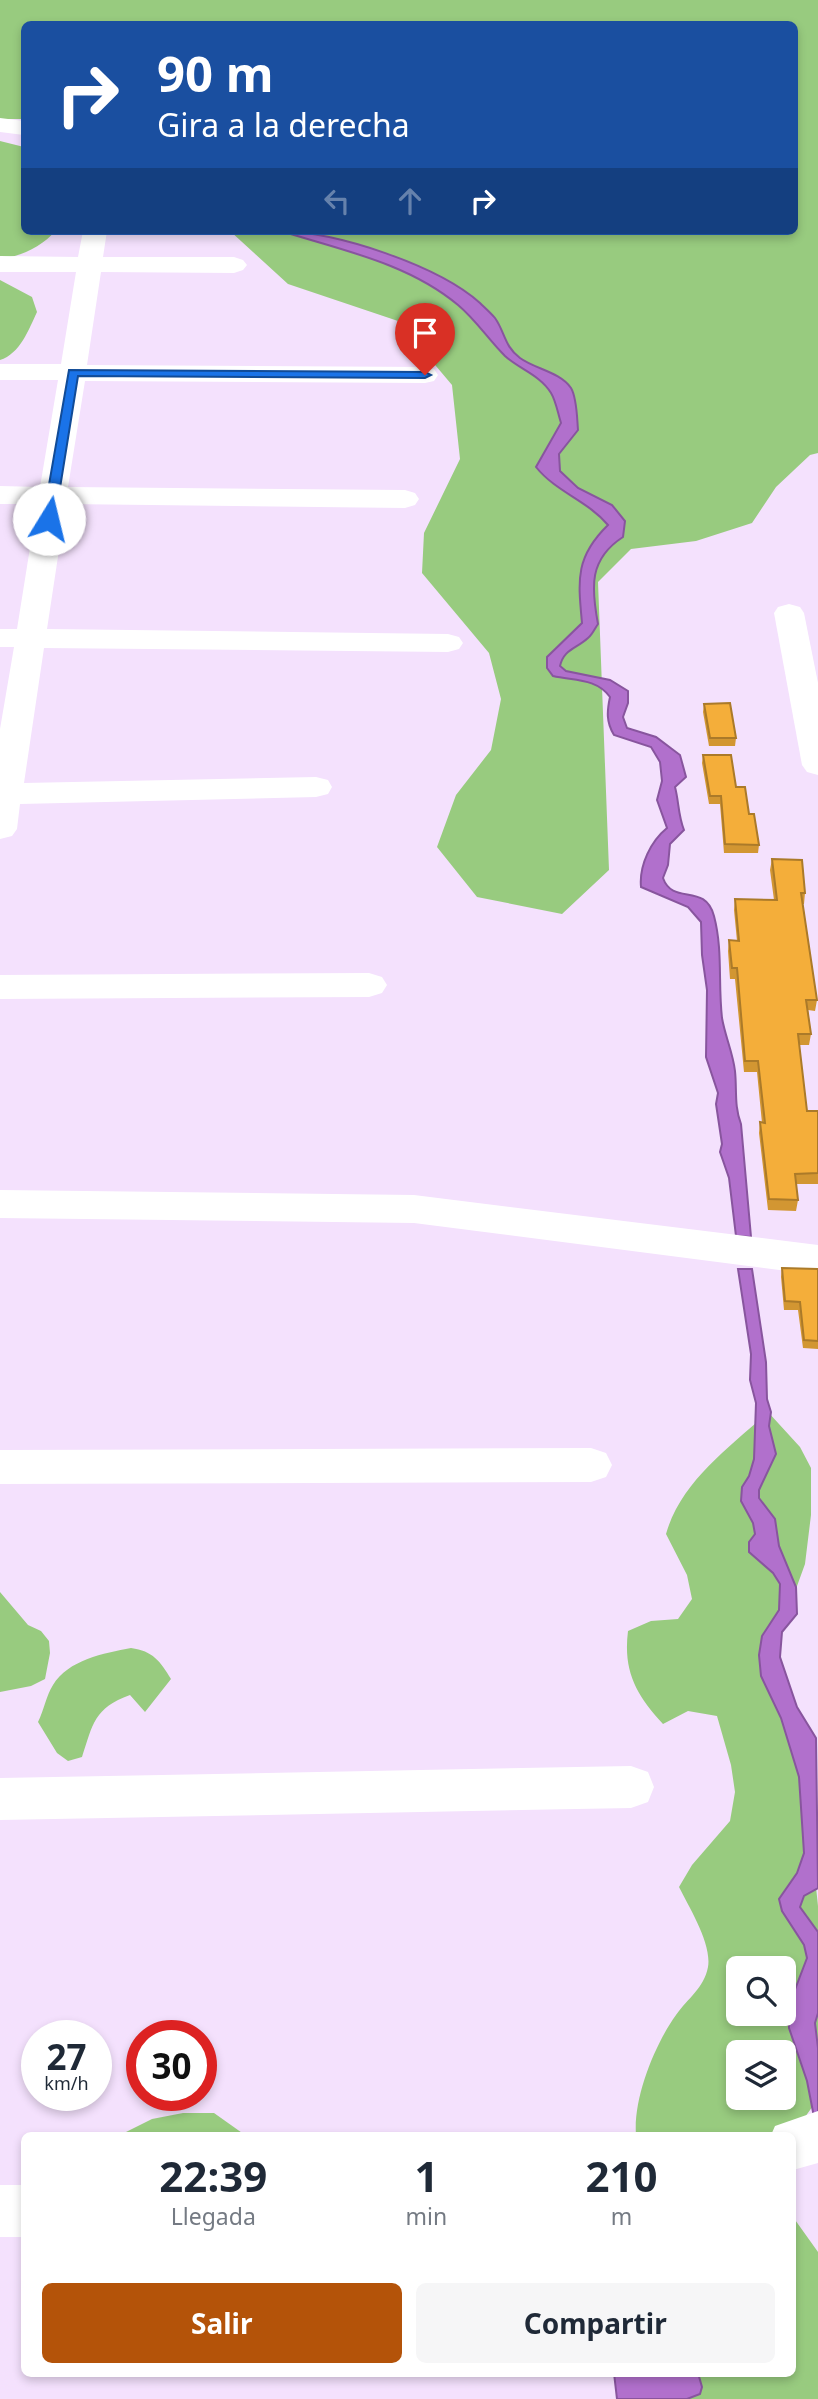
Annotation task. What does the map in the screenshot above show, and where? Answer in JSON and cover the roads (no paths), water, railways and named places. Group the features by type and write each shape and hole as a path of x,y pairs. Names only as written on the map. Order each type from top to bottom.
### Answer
{"street":[{"path":"0,125 21,128"},
{"path":"0,829 3,794 94,235"},
{"path":"0,264 234,265"},
{"path":"0,372 425,375"},
{"path":"0,495 405,499"},
{"path":"789,613 818,765"},
{"path":"0,638 448,643"},
{"path":"3,794 316,787"},
{"path":"0,986 369,985"},
{"path":"0,1204 414,1209 800,1257"},
{"path":"0,1467 591,1465"},
{"path":"0,1799 631,1787"},
{"path":"796,2143 818,2137"},
{"path":"0,2211 21,2211"}]}
